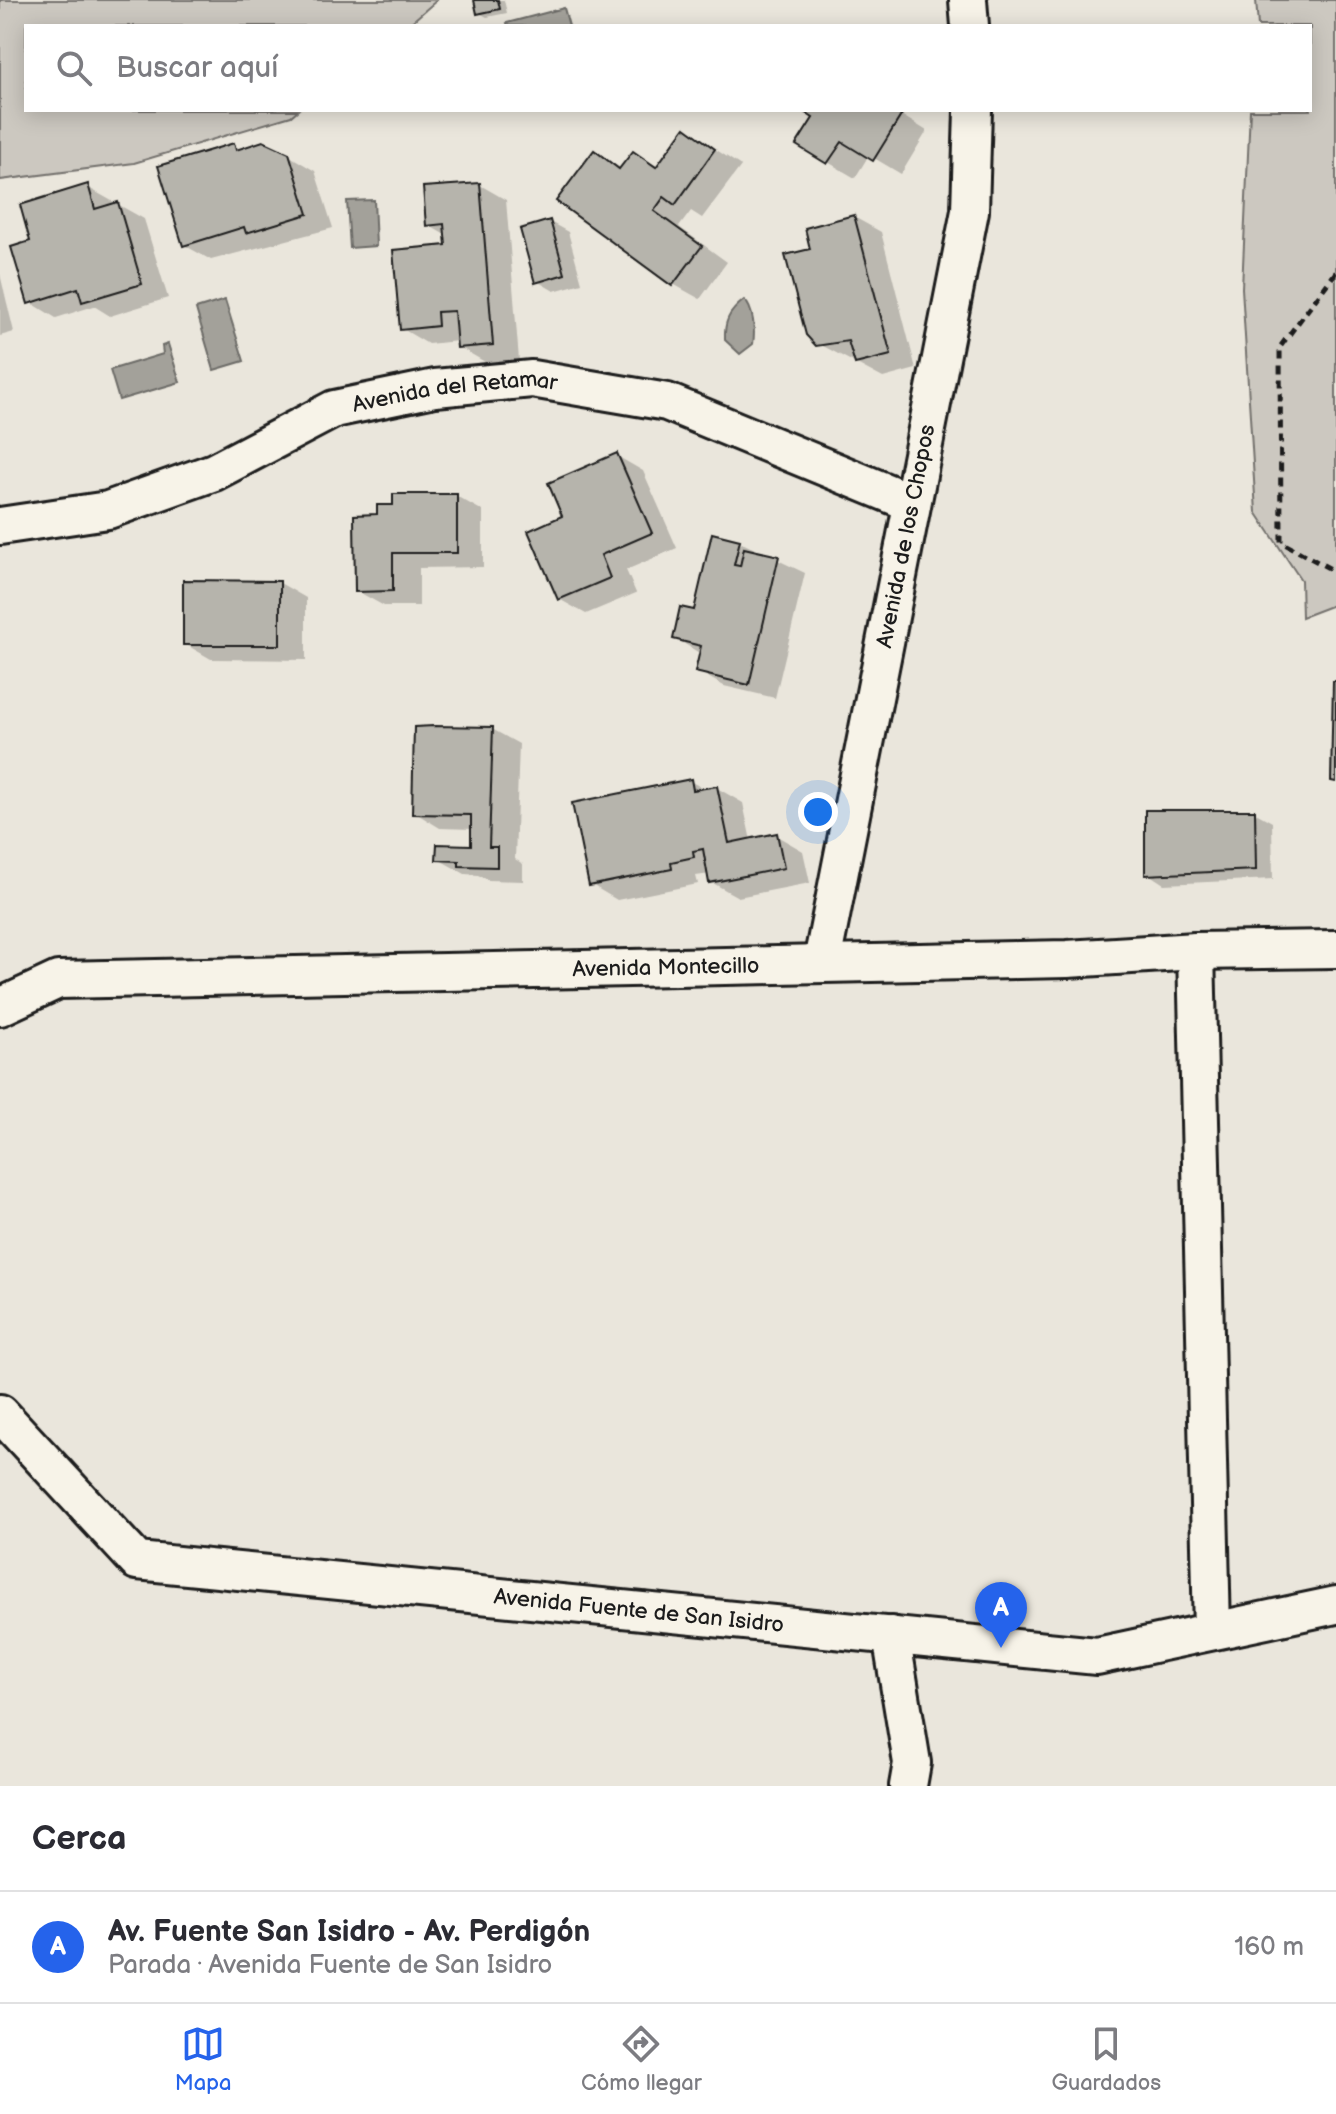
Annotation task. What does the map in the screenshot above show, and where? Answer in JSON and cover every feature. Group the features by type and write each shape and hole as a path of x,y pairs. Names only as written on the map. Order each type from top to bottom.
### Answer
{"street":[{"path":"968,0 970,24"},
{"name":"Avenida de los Chopos","path":"822,962 970,211 973,112"},
{"name":"Avenida del Retamar","path":"0,526 108,510 214,472 334,409 435,388 532,379 667,402 912,503"},
{"name":"Avenida Montecillo","path":"0,1007 58,980 1067,959 1196,951 1336,949"},
{"path":"1196,951 1212,1631"},
{"name":"Avenida Fuente de San Isidro","path":"0,1413 137,1561 1097,1656 1336,1605"},
{"path":"891,1635 912,1763 908,1786"}],"path":[{"path":"1336,272 1280,347 1281,542 1336,572"}],"shaded area":[{"path":"0,0 437,0 409,24 24,24 24,112 296,112 291,116 134,163 0,180"},
{"path":"1256,0 1336,0 1336,604 1302,617 1301,580 1256,512 1242,288 1250,112 1312,112 1312,24 1258,24"},
{"path":"564,8 568,24 507,24"},
{"path":"374,200 376,246 350,248 347,201"},
{"path":"225,300 244,361 214,370 196,309"},
{"path":"744,300 752,314 754,339 753,344 740,354 725,340 725,333 728,317"},
{"path":"168,344 180,382 119,400 110,370 163,354 162,346"}],"building":[{"path":"474,0 498,0 500,9 477,14"},
{"path":"804,112 902,114 873,161 842,142 827,164 796,145 813,118"},
{"path":"685,127 715,149 675,205 664,197 654,211 702,246 672,286 556,201 594,150 619,169 633,151 656,167"},
{"path":"263,141 289,153 308,214 246,233 244,227 183,246 158,166 234,143 236,150"},
{"path":"480,183 493,345 457,348 454,311 437,312 438,326 400,330 393,250 446,245 444,224 426,226 423,187"},
{"path":"88,184 95,209 118,202 142,284 82,302 78,288 28,304 11,247 30,241 20,205"},
{"path":"854,215 891,355 855,364 848,341 816,346 806,335 785,255 810,249 805,228"},
{"path":"550,220 565,274 535,283 520,229"},
{"path":"617,453 652,533 601,555 610,578 558,600 528,531 562,516 548,483"},
{"path":"393,494 457,494 457,553 393,553 393,591 355,592 354,515 377,514 377,505 393,505"},
{"path":"712,533 740,540 734,565 740,566 744,548 779,556 749,685 695,672 701,646 673,639 680,607 694,610"},
{"path":"183,580 280,581 280,645 183,645"},
{"path":"1333,681 1336,681 1336,782 1331,781"},
{"path":"414,727 493,727 489,847 497,847 497,867 459,866 459,861 436,860 437,844 471,845 471,815 412,814"},
{"path":"691,779 693,790 717,786 729,843 777,833 784,868 709,883 703,849 693,851 694,857 671,862 672,869 589,886 572,803"},
{"path":"1145,810 1255,810 1256,870 1145,875"}],"place":[{"name":"Av. Fuente San Isidro - Av. Perdigón","path":"1001,1648"}]}
